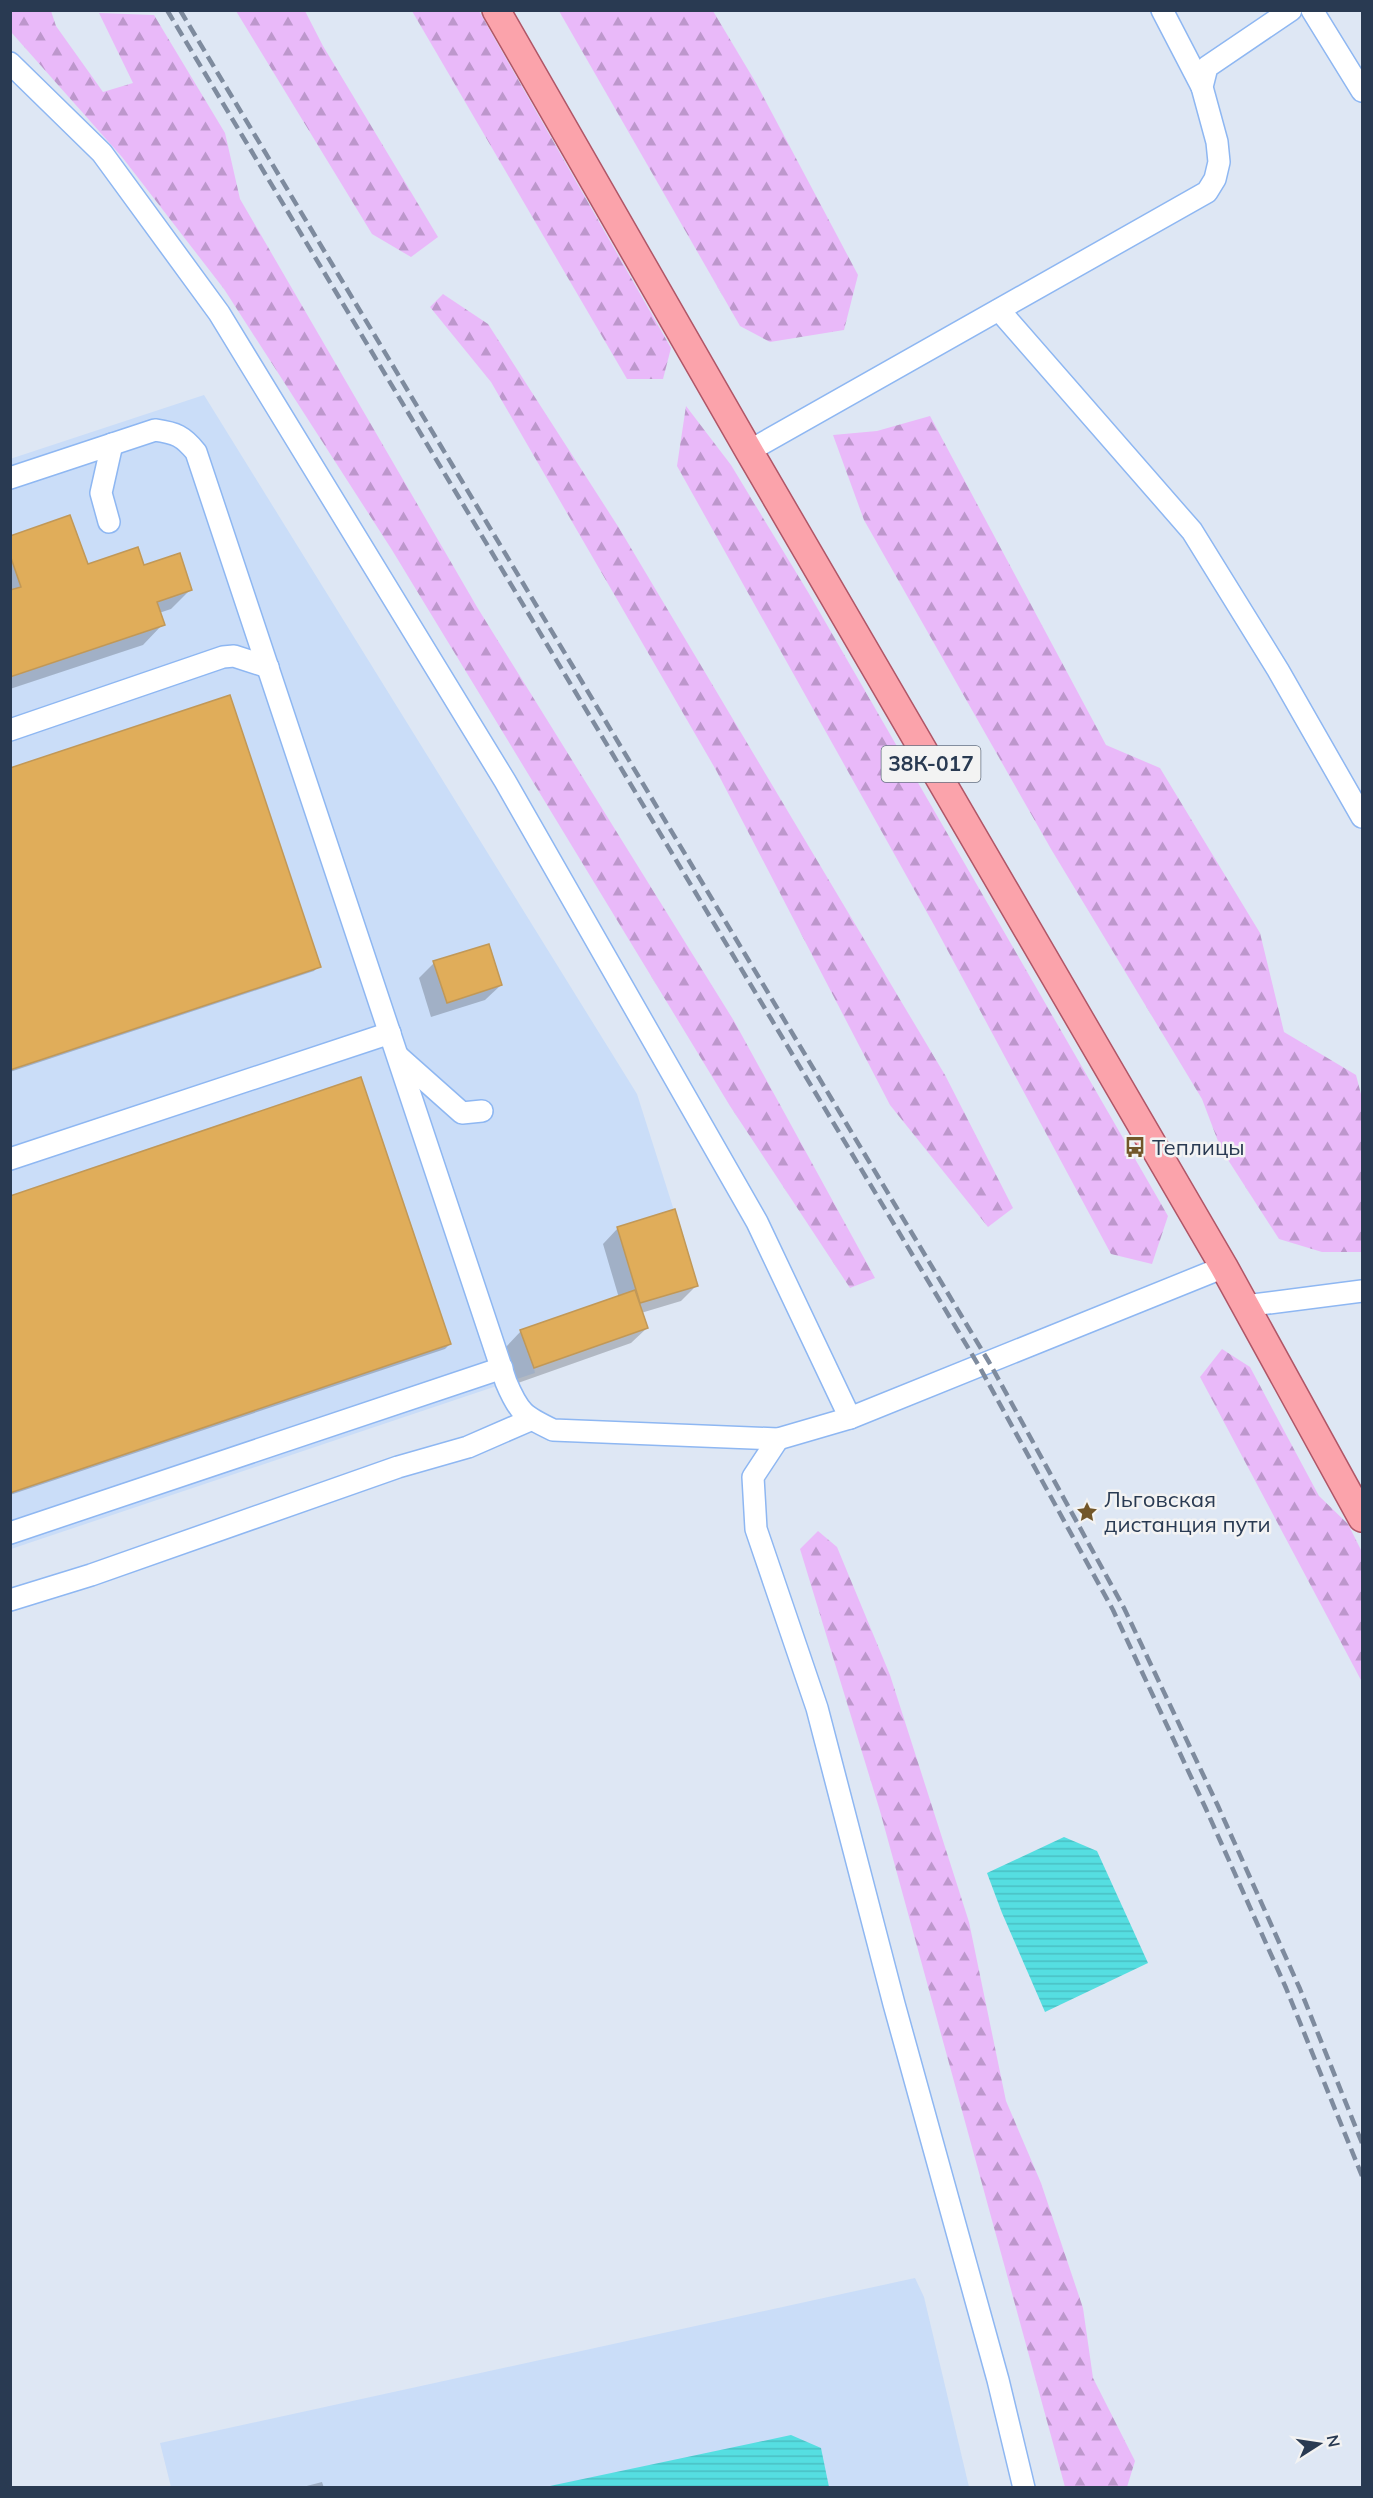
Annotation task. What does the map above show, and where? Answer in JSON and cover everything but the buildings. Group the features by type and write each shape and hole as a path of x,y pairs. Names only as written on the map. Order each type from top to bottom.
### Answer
{"main road":[{"name":"38К-017","path":"496,10 749,451 1224,1267 1362,1518"}],"street":[{"path":"749,451 1207,192 1215,179 1219,162 1217,142 1202,87 1162,10"},
{"path":"1202,87 1207,67 1291,10"},
{"path":"1312,10 1362,91"},
{"path":"10,63 102,153 219,313 505,781 558,873 757,1222 850,1418"},
{"path":"999,310 1192,531 1278,670 1362,817"},
{"path":"10,478 155,430 185,438 196,452 502,1368 516,1406 530,1419 553,1430 778,1440 850,1418 1224,1267"},
{"path":"109,522 101,493 112,444"},
{"path":"10,730 223,657 234,656 268,668"},
{"path":"10,1159 390,1033"},
{"path":"397,1055 462,1113 482,1111"},
{"path":"1245,1306 1362,1291"},
{"path":"10,1533 502,1368"},
{"path":"10,1600 102,1571 398,1467 468,1447 530,1419"},
{"path":"778,1440 753,1477 756,1529 817,1708 894,2004 998,2380 1024,2487"}],"shaded area":[{"path":"204,395 637,1094 698,1286 640,1303 648,1328 534,1368 535,1373 11,1549 10,459"},
{"path":"915,2278 924,2297 969,2487 171,2487 160,2443"}],"green space":[{"path":"10,11 51,11 56,26 103,92 133,83 99,13 154,15 225,133 240,199 477,607 734,1021 875,1278 850,1288 730,1106 392,550 224,289 122,157 11,32"},
{"path":"236,11 305,11 323,46 438,237 411,257 372,234"},
{"path":"412,11 479,11 671,348 663,379 627,379"},
{"path":"559,11 713,11 756,83 858,275 844,330 770,342 740,326"},
{"path":"443,294 488,324 619,528 945,1075 1013,1208 988,1227 890,1105 716,770 491,382 430,307"},
{"path":"686,406 731,465 808,592 1168,1216 1152,1264 1111,1254 934,925 677,466"},
{"path":"930,416 1106,745 1160,768 1260,933 1284,1032 1356,1075 1362,1098 1362,1252 1322,1252 1279,1239 1221,1149 1202,1099 1051,849 864,520 833,435 877,431"},
{"path":"1222,1349 1250,1367 1319,1496 1348,1524 1362,1552 1362,1682 1200,1377"},
{"path":"818,1531 837,1547 890,1675 969,1922 1006,2101 1041,2183 1083,2308 1093,2378 1135,2461 1127,2487 1065,2487 880,1811 800,1549"}],"water":[{"path":"1064,1837 1097,1851 1148,1963 1045,2012 987,1873"},
{"path":"791,2435 821,2448 829,2487 545,2487"}],"railway":[{"path":"167,10 979,1366 1113,1610 1286,1988 1362,2176"},
{"path":"180,10 989,1362 1124,1608 1218,1806 1300,1989 1362,2143"}],"place":[{"name":"Теплицы","path":"1135,1147"},
{"name":"Льговская дистанция пути","path":"1087,1512"}]}
